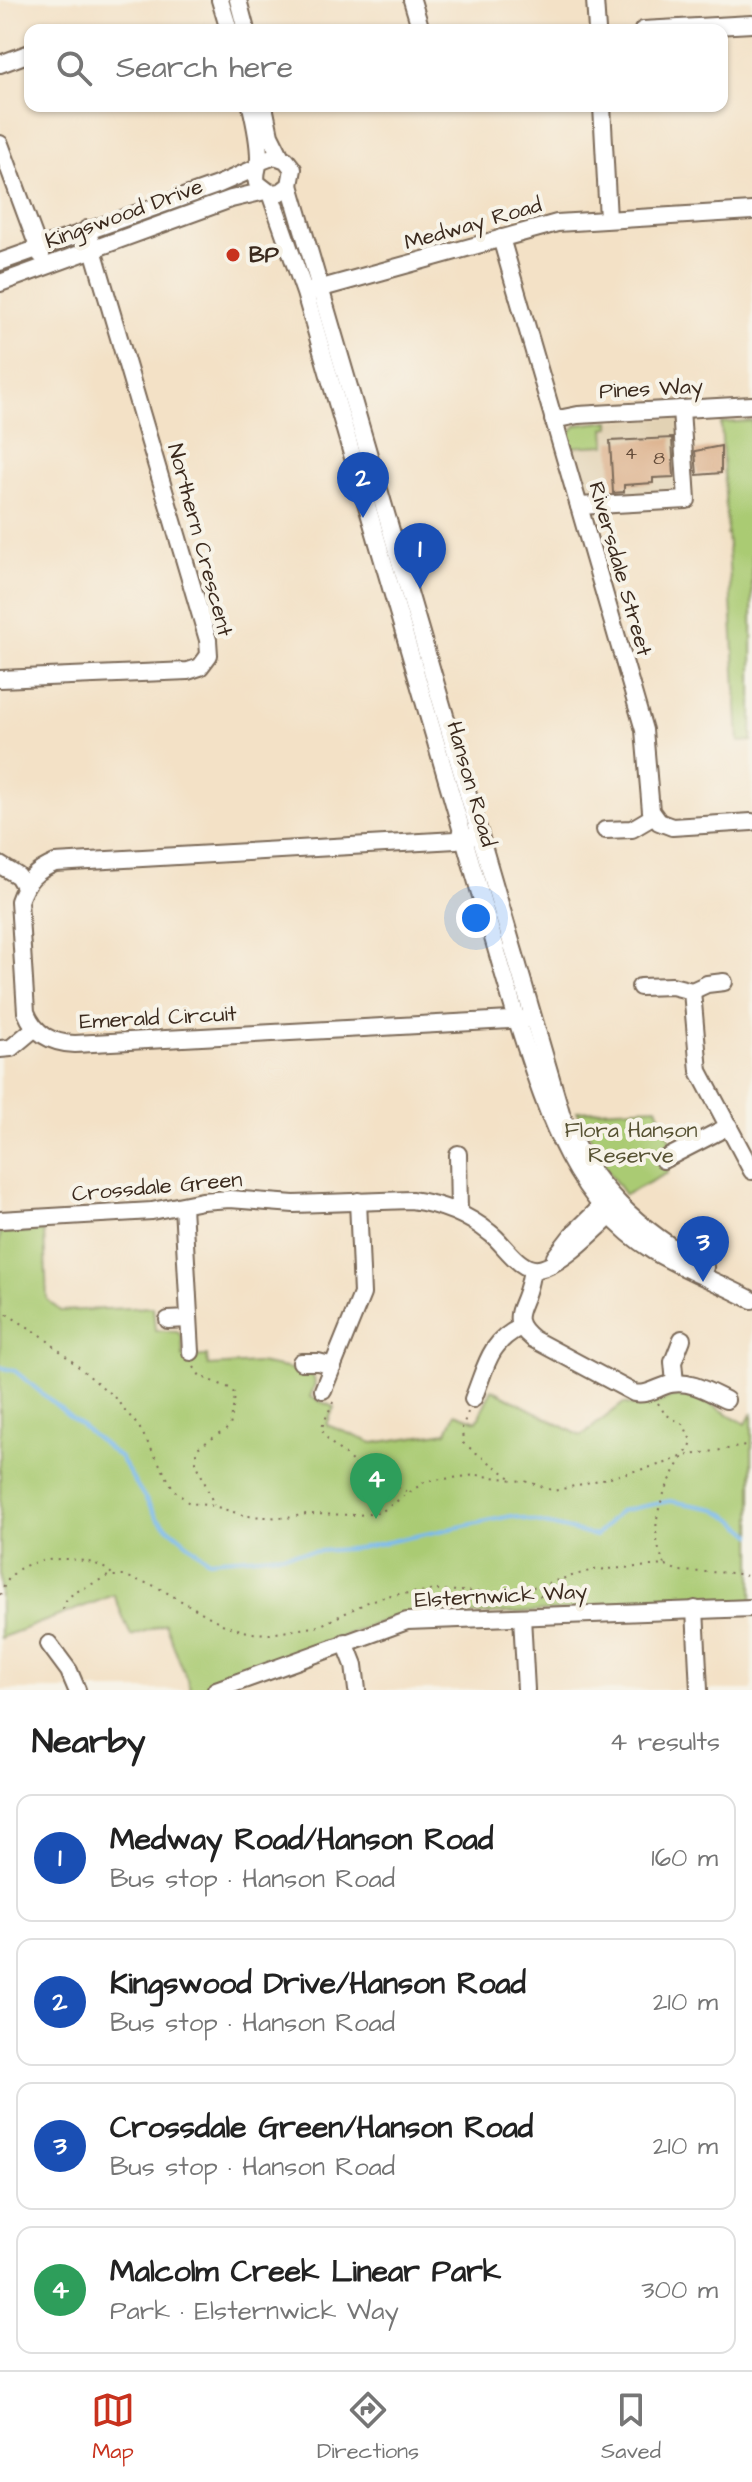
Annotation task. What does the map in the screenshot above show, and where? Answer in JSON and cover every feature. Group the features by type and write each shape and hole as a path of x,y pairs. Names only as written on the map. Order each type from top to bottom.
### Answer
{"street":[{"path":"220,0 227,24"},
{"path":"238,0 244,24"},
{"path":"412,0 419,24"},
{"path":"595,0 597,24"},
{"path":"728,25 752,24"},
{"path":"0,64 24,55"},
{"path":"252,112 257,183 268,192 281,192 290,185 293,169 281,157 270,135 265,112"},
{"path":"602,112 608,219"},
{"path":"0,144 45,266"},
{"path":"258,165 269,156 281,157"},
{"name":"Kingswood Drive","path":"0,262 232,180 258,165"},
{"name":"Hanson Road","path":"290,185 313,290 472,836 570,1135 611,1207 671,1246 752,1290"},
{"name":"Kingswood Drive","path":"0,283 245,195 268,192"},
{"name":"Hanson Road","path":"268,192 313,290"},
{"path":"189,194 195,212"},
{"name":"Medway Road","path":"313,290 557,223 752,211"},
{"name":"Northern Crescent","path":"0,679 188,671 200,667 209,655 208,640 87,229"},
{"name":"Riversdale Street","path":"501,238 644,730 650,803 654,816"},
{"name":"Pines Way","path":"553,420 578,415 752,405"},
{"path":"579,506 687,500 681,409"},
{"path":"605,830 632,829 654,816 659,822 672,827 752,822"},
{"path":"0,1049 11,1048 35,1028 24,1006 19,901 24,886 37,870 55,863 472,836"},
{"name":"Hanson Road","path":"472,836 517,1020 559,1140 582,1182 611,1207 651,1250 752,1300"},
{"path":"0,865 18,876 24,886"},
{"path":"640,987 672,986 692,991 707,984 724,982"},
{"path":"692,991 699,1071 752,1171"},
{"name":"Emerald Circuit","path":"35,1028 53,1041 75,1044 534,1019"},
{"path":"663,1160 729,1126"},
{"path":"458,1154 459,1213"},
{"name":"Crossdale Green","path":"0,1220 152,1211 230,1199 294,1204 411,1200 459,1213 489,1231 520,1263 532,1269"},
{"path":"323,1390 362,1294 358,1201"},
{"path":"183,1206 191,1352"},
{"path":"611,1207 572,1235 549,1264 532,1269 518,1311 521,1327 533,1339 634,1393 645,1394 675,1383 699,1388 726,1400"},
{"path":"168,1320 189,1319"},
{"path":"473,1399 496,1344 505,1334 521,1327"},
{"path":"675,1383 673,1362 682,1339"},
{"path":"301,1362 333,1366"},
{"name":"Elsternwick Way","path":"216,1690 407,1621 752,1608"},
{"path":"695,1609 699,1690"},
{"path":"522,1617 526,1690"},
{"path":"345,1642 354,1665 357,1690"},
{"path":"49,1644 69,1671 77,1690"}],"path":[{"path":"0,1310 41,1335 114,1397 139,1427 174,1490 189,1503 214,1506 246,1516 287,1518 306,1514 359,1515 381,1512 426,1481 477,1475 514,1480 554,1491 684,1456 752,1445"},
{"path":"191,1352 192,1363 200,1376 228,1386 235,1396 230,1427 198,1446 195,1452 214,1506"},
{"path":"323,1390 336,1395 321,1429 330,1442 370,1477 408,1492"},
{"path":"652,1391 665,1414 684,1425 692,1443 658,1509 658,1535 666,1565"},
{"path":"473,1399 462,1428 463,1443 514,1480"},
{"path":"0,1595 14,1574 26,1566 76,1560 102,1566 113,1575 145,1581 224,1625 260,1635 319,1626 370,1601 391,1595 438,1590 501,1593 530,1588 579,1572 666,1565 678,1571 733,1573 752,1577"},
{"path":"63,1609 70,1595 113,1575"}],"shaded area":[{"path":"687,417 692,504 596,509 589,517 568,446 568,435 573,427 584,422"}],"green space":[{"path":"610,421 610,427 605,428 606,445 569,447 568,435 577,425"},
{"path":"752,421 752,741 739,742 721,423"},
{"name":"Flora Hanson Reserve","path":"657,1107 674,1149 667,1165 668,1173 625,1195 608,1171 577,1111"},
{"path":"44,1231 47,1299 60,1311 153,1307 155,1330 178,1332 182,1337 183,1357 207,1356 208,1366 258,1363 308,1372 315,1380 310,1397 334,1407 327,1425 373,1443 447,1432 455,1413 477,1421 492,1389 581,1436 624,1403 643,1407 669,1398 694,1398 746,1424 752,1413 752,1601 388,1619 196,1690 191,1690 165,1624 131,1636 114,1595 0,1638 0,1233"}],"building":[{"path":"672,438 674,477 653,478 653,483 624,485 624,492 613,493 610,441"},
{"path":"721,446 721,473 697,475 695,451"}],"waterway":[{"path":"0,1367 15,1371 120,1458 158,1519 208,1560 359,1548 511,1516 596,1536 620,1511 670,1501 716,1509 752,1535"}],"place":[{"name":"BP","path":"233,255"},
{"name":"Kingswood Drive/Hanson Road","path":"363,518"},
{"name":"Medway Road/Hanson Road","path":"420,589"},
{"name":"Crossdale Green/Hanson Road","path":"703,1282"},
{"name":"Malcolm Creek Linear Park","path":"376,1519"}]}
